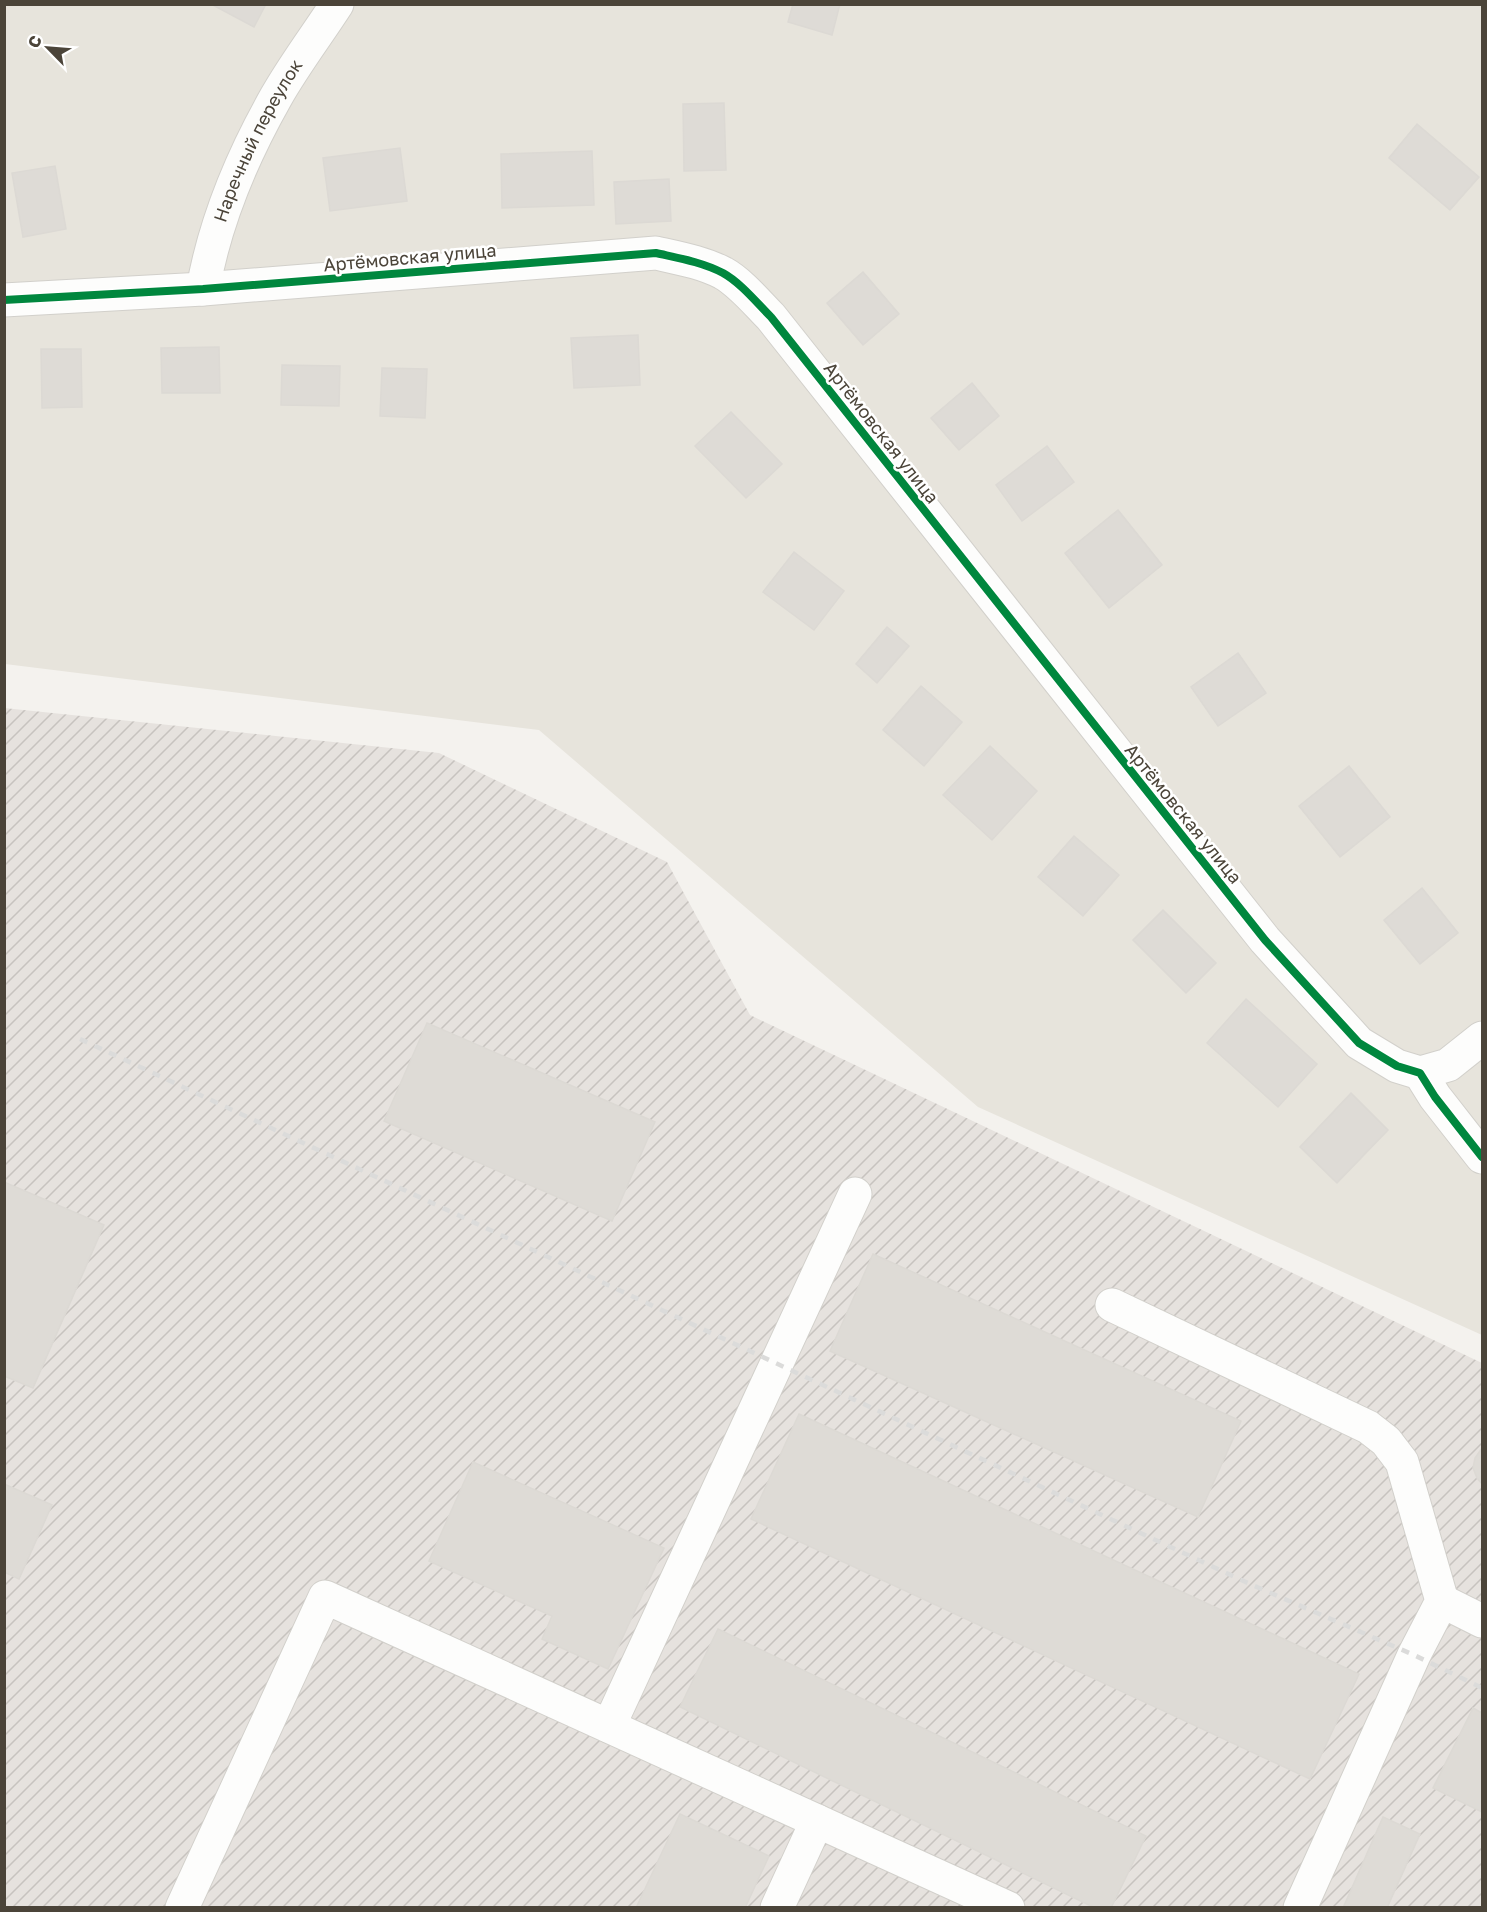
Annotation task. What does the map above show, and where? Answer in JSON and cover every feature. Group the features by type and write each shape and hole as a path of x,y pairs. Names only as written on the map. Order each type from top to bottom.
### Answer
{"street":[{"name":"Наречный переулок","path":"203,289 210,250 238,171 276,95 337,4"},
{"name":"Артёмовская улица","path":"4,300 203,289 656,253 695,262 724,274 771,317 1264,940 1359,1043 1397,1066 1420,1073"},
{"path":"1482,1038 1448,1065 1420,1073 1435,1097 1482,1157"},
{"path":"609,1726 855,1194"},
{"path":"1112,1305 1368,1427 1386,1441 1402,1462 1442,1601 1414,1655 1300,1908"},
{"path":"182,1908 325,1598 1008,1908"},
{"path":"1442,1601 1482,1621"},
{"path":"777,1908 817,1821"}],"shaded area":[{"path":"5,5 1482,5 1482,1335 978,1107 539,730 5,664"},
{"path":"4,708 439,753 667,862 750,1015 1482,1363 1482,1907 5,1907"}],"building":[{"path":"211,4 266,4 254,27"},
{"path":"793,4 840,4 832,35 788,22"},
{"path":"724,103 726,170 684,171 683,104"},
{"path":"1417,124 1479,177 1450,210 1389,158"},
{"path":"400,148 407,201 330,211 323,158"},
{"path":"592,151 594,205 502,208 501,154"},
{"path":"55,166 66,229 23,237 12,173"},
{"path":"669,179 671,221 616,224 614,182"},
{"path":"863,272 899,314 863,345 827,303"},
{"path":"638,335 640,385 574,388 571,338"},
{"path":"219,347 220,393 162,393 161,348"},
{"path":"41,349 81,349 82,407 42,408"},
{"path":"282,365 340,366 339,406 281,405"},
{"path":"382,368 427,369 425,418 380,416"},
{"path":"972,383 999,416 959,450 931,418"},
{"path":"731,412 782,464 746,498 695,446"},
{"path":"1047,446 1074,482 1022,521 996,485"},
{"path":"1118,510 1162,565 1109,608 1065,553"},
{"path":"794,552 844,591 814,630 763,592"},
{"path":"887,627 909,646 877,683 856,664"},
{"path":"1238,653 1266,693 1218,726 1191,687"},
{"path":"921,686 962,722 924,766 883,730"},
{"path":"990,746 1037,791 992,840 943,795"},
{"path":"1349,766 1390,817 1340,857 1299,806"},
{"path":"1074,836 1119,875 1083,916 1038,877"},
{"path":"1422,888 1458,933 1420,964 1384,920"},
{"path":"1163,910 1216,963 1186,993 1133,940"},
{"path":"1246,999 1317,1064 1278,1107 1207,1043"},
{"path":"427,1023 655,1122 612,1221 384,1121"},
{"path":"1351,1093 1388,1130 1337,1183 1300,1147"},
{"path":"4,1182 104,1225 33,1388 4,1376"},
{"path":"873,1254 1241,1421 1198,1517 830,1351"},
{"path":"799,1414 1359,1674 1310,1779 751,1519"},
{"path":"1482,1448 1482,1484 1473,1468 1475,1458"},
{"path":"473,1462 664,1548 608,1669 542,1639 552,1616 429,1561"},
{"path":"4,1484 52,1505 19,1579 4,1572"},
{"path":"718,1629 1146,1836 1111,1908 1095,1908 680,1707"},
{"path":"1473,1708 1482,1713 1482,1812 1433,1788"},
{"path":"680,1814 769,1856 745,1908 636,1908"},
{"path":"1383,1817 1420,1834 1387,1908 1343,1908"}],"railway":[{"path":"80,1039 1250,1584 1414,1655 1482,1688"}],"cycle path":[{"path":"4,300 203,289 656,253 698,263 730,277 771,317 1265,940 1359,1043 1397,1066 1420,1073 1435,1097 1482,1157"}]}
